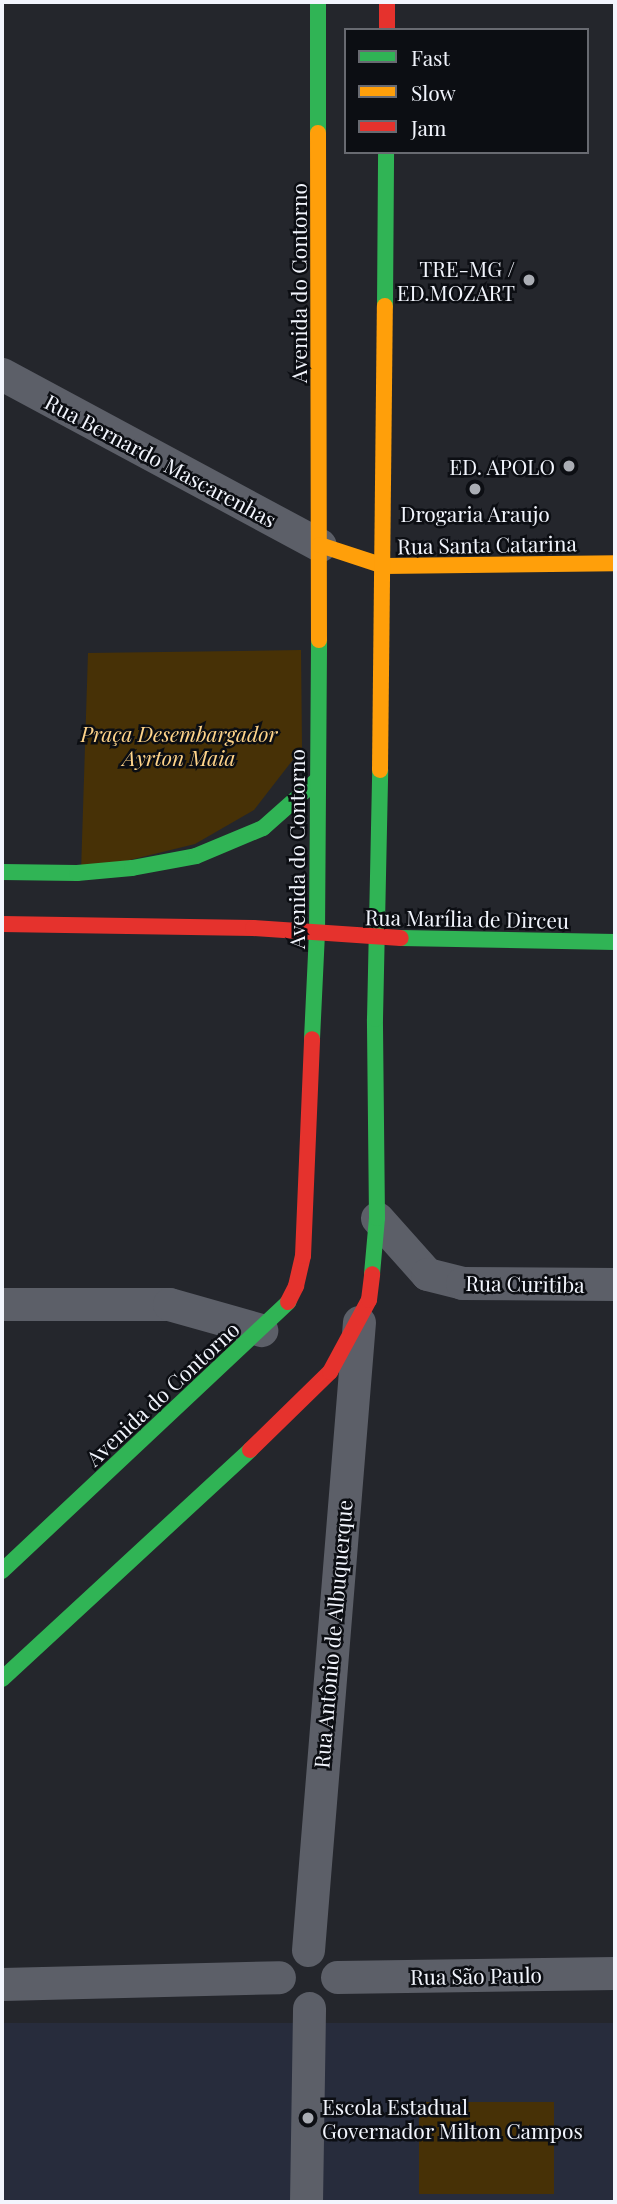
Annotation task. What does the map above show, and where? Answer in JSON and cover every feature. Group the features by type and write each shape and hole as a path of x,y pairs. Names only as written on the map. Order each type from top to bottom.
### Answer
{"main road":[{"name":"Avenida do Contorno","path":"2,1571 284,1308 296,1286 303,1256 317,934 320,545 318,2"},
{"path":"387,2 387,28"},
{"path":"2,1679 314,1391 330,1372 369,1300 377,1218 375,1019 379,938 384,566 386,154"},
{"name":"Rua Santa Catarina","path":"320,545 384,566 615,563"},
{"path":"2,873 77,873 132,868 195,856 263,828 317,780"},
{"name":"Rua Marília de Dirceu","path":"2,924 253,928 379,938 615,942"}],"street":[{"name":"Rua Bernardo Mascarenhas","path":"2,374 320,545"},
{"name":"Rua Curitiba","path":"377,1218 427,1274 462,1283 615,1284"},
{"path":"2,1304 169,1304 261,1329"},
{"name":"Rua Antônio de Albuquerque","path":"308,1950 360,1319"},
{"path":"308,1950 317,1951 331,1961 337,1977 333,1995 318,2006 309,2008 300,2007 285,1996 279,1977 285,1961 308,1950"},
{"name":"Rua São Paulo","path":"337,1977 615,1973"},
{"path":"2,1984 279,1977"},
{"path":"306,2202 309,2008"}],"shaded area":[{"name":"Escola Estadual Governador Milton Campos","path":"2,2023 615,2023 615,2202 2,2202"}],"green space":[{"name":"Praça Desembargador Ayrton Maia","path":"301,650 302,748 254,810 195,844 81,872 88,653"},
{"path":"419,2102 554,2102 554,2194 419,2194"}],"traffic: fast":[{"path":"318,2 318,133"},
{"path":"385,306 386,154"},
{"path":"312,1039 317,934 319,640"},
{"path":"372,1274 377,1218 375,1019 380,770"},
{"path":"2,872 77,873 132,868 196,856 263,828 317,780"},
{"path":"401,938 615,942"},
{"path":"2,1571 288,1302"},
{"path":"2,1679 250,1450"}],"traffic: slow":[{"path":"318,133 319,640"},
{"path":"380,770 385,306"},
{"path":"320,545 384,566 615,563"}],"traffic: jam":[{"path":"387,2 387,28"},
{"path":"2,924 253,928 401,938"},
{"path":"288,1302 296,1286 303,1256 312,1039"},
{"path":"250,1450 330,1372 369,1300 372,1274"}],"place":[{"name":"TRE-MG / ED.MOZART","path":"529,280"},
{"name":"ED. APOLO","path":"569,466"},
{"name":"Drogaria Araujo","path":"475,489"},
{"name":"Escola Estadual Governador Milton Campos","path":"308,2118"}]}
